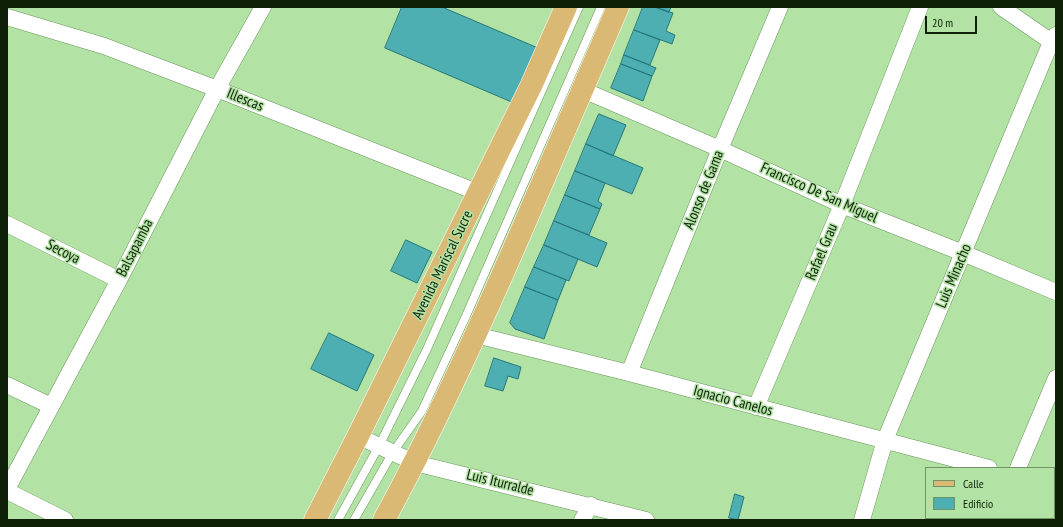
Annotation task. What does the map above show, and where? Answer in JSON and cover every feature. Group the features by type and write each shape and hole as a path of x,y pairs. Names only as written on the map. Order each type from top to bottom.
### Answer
{"main road":[{"name":"Avenida Mariscal Sucre","path":"315,520 479,193 531,86 566,7"},
{"path":"384,520 415,462 476,335 618,7"}],"street":[{"name":"Balsapamba","path":"7,490 119,280 217,89 263,7"},
{"name":"Alonso de Gama","path":"629,373 720,149 780,7"},
{"name":"Rafael Grau","path":"756,407 842,205 920,7"},
{"path":"1001,7 1054,41"},
{"name":"Illescas","path":"7,17 104,46 217,89 479,193"},
{"name":"Luis Minacho","path":"862,520 885,440 1054,41"},
{"name":"Francisco De San Miguel","path":"583,90 720,149 842,205 1056,292"},
{"name":"Secoya","path":"7,224 119,280"},
{"name":"Ignacio Canelos","path":"476,335 629,373 985,467"},
{"path":"1018,467 1056,378"},
{"path":"7,385 51,406"},
{"name":"Luis Iturralde","path":"358,436 415,462 646,520"},
{"path":"7,490 65,520"},
{"path":"582,520 591,506"}],"lane":[{"path":"354,520 386,449 427,349 579,7"},
{"path":"338,520 386,449 422,411 466,316 601,7"}],"building":[{"path":"402,7 442,7 538,48 514,103 385,48"},
{"path":"643,7 655,7 673,13 666,31 675,35 672,44 634,30"},
{"path":"655,7 671,7 669,12"},
{"path":"634,30 660,40 650,65 624,55"},
{"path":"624,55 656,68 652,76 621,64"},
{"path":"621,64 652,76 643,101 611,88"},
{"path":"599,114 626,125 613,156 586,144"},
{"path":"586,144 643,168 632,194 575,171"},
{"path":"575,171 605,183 598,201 602,204 600,209 565,195"},
{"path":"565,195 600,209 589,235 554,221"},
{"path":"554,221 607,243 597,267 544,245"},
{"path":"406,240 432,252 417,283 391,271"},
{"path":"544,245 578,259 569,281 534,267"},
{"path":"534,267 566,280 558,300 525,287"},
{"path":"525,287 558,300 544,339 515,329 510,323"},
{"path":"329,333 374,355 357,391 311,369"},
{"path":"494,358 521,367 518,379 508,376 503,391 485,386"},
{"path":"735,494 744,497 738,520 729,518"}]}
